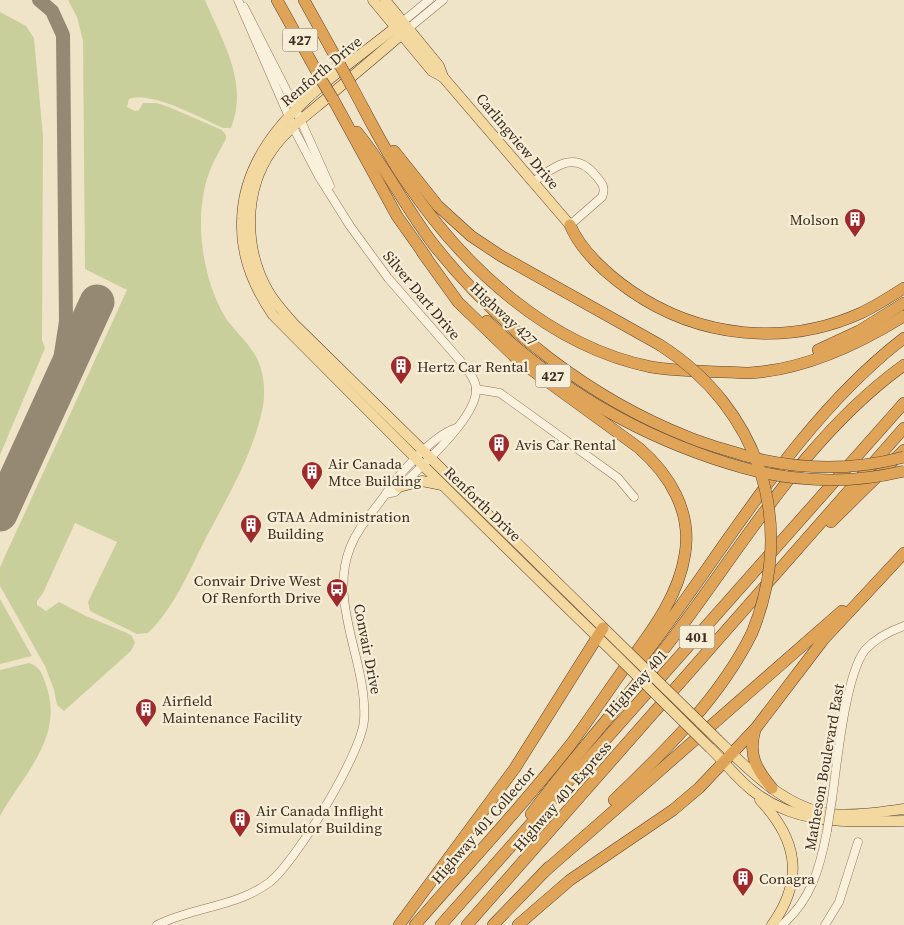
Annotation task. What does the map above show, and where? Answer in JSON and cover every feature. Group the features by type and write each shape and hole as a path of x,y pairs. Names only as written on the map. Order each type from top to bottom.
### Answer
{"highway":[{"name":"Highway 427","path":"278,0 390,204 422,252 496,330 523,353 576,392 651,435 712,459 792,479 824,481 865,478 904,471"},
{"name":"Highway 427","path":"304,0 397,169 432,217 472,262 505,293 559,331 616,358 678,371 751,373 808,360 850,345 904,316"},
{"path":"334,102 368,146 433,243 477,294 521,335 556,363 643,416 688,437 746,456 781,464 817,468 853,467 904,458"},
{"path":"361,103 422,188 450,218 471,236 501,256 660,345 695,370 720,396 740,426 758,465 769,506 771,549 766,592 752,633 737,662 681,733 493,925"},
{"path":"570,225 580,231 623,276 652,296 683,312 734,326 776,328 814,323 856,309 904,282"},
{"path":"570,225 574,236 588,252 622,284 669,312 714,328 765,334 816,328 862,312 904,288"},
{"path":"422,252 458,302 512,355 582,408 640,448 656,463 669,480 682,510 686,532 686,553 672,596 652,630 572,743"},
{"path":"724,372 770,363 814,351 859,331 904,303"},
{"path":"572,743 642,659 809,432 859,376 904,338"},
{"path":"490,870 533,811 674,637 804,459 854,405 904,365"},
{"name":"Highway 401","path":"490,870 904,403"},
{"name":"401","path":"776,573 904,428"},
{"path":"776,573 904,450"},
{"path":"544,872 825,626 904,553"},
{"path":"518,925 590,865 686,800 756,728 823,640 904,553"},
{"name":"Highway 401 Express","path":"468,925 776,573"},
{"path":"399,925 515,768 600,632"},
{"path":"756,728 752,748 754,762 757,770 772,788"},
{"name":"Highway 401 Collector","path":"414,925 538,785 572,743"},
{"name":"401","path":"441,925 490,870"}],"main road":[{"name":"Carlingview Drive","path":"373,0 403,28"},
{"name":"Carlingview Drive","path":"385,0 432,71 443,77 570,225"},
{"name":"Renforth Drive","path":"403,28 293,112 264,147 254,165 244,196 241,232 246,260 254,283 273,315 418,463 718,740 727,757 753,791 783,809 817,820 904,821"},
{"name":"Renforth Drive","path":"403,28 297,123 271,152 262,167 254,192 250,231 258,271 269,292 294,324 427,454 600,632"},
{"path":"399,487 422,481 443,485"},
{"name":"Renforth Drive","path":"619,650 710,748 751,772 772,788 803,805 832,814 904,809"},
{"path":"753,791 771,810 783,827 792,852 792,881 788,899 772,925"}],"street":[{"name":"Silver Dart Drive","path":"239,0 338,206 388,278 464,365 473,379 476,389"},
{"path":"403,28 429,0"},
{"path":"403,28 443,0"},
{"path":"533,182 561,163 578,163 591,169 604,185 602,197 570,225"},
{"path":"476,389 500,393 618,478 634,497"},
{"name":"Convair Drive","path":"157,925 175,917 247,895 270,881 290,860 354,756 361,735 364,705 360,669 345,601 346,559 365,519 386,494 389,486 418,463 447,431 456,428 468,413 476,389"},
{"name":"Convair Drive","path":"386,494 394,492 418,463"},
{"name":"Matheson Boulevard East","path":"782,925 804,901 821,865 849,694 861,657 873,642 904,626"},
{"path":"825,925 839,902 858,842"}],"green space":[{"path":"68,0 205,0 225,46 235,78 237,94 236,111 231,128 223,128 176,107 151,99 129,99 127,107 135,111 139,110 143,103 157,103 222,130 226,135 204,190 201,229 203,248 211,287 218,304 227,320 247,343 259,362 264,390 263,406 258,428 239,475 174,600 158,623 148,633 137,634 90,611 88,602 117,542 75,523 43,593 37,601 37,605 46,611 59,602 86,616 127,633 132,636 135,643 131,651 64,711 57,705 54,690 45,666 0,586 0,567 127,290 85,269 83,41 77,17"},
{"path":"0,12 26,26 34,38 43,136 42,340 45,348 0,455"},
{"path":"0,599 32,656 0,664"},
{"path":"29,663 38,668 44,679 50,701 50,720 46,737 39,753 0,816 0,670"}],"taxiway":[{"path":"29,450 58,373 66,321 63,35 52,11 39,0"}],"runway":[{"path":"0,514 97,302"}],"place":[{"name":"Molson","path":"855,238"},
{"name":"Hertz Car Rental","path":"401,385"},
{"name":"Avis Car Rental","path":"499,463"},
{"name":"Air Canada Mtce Building","path":"312,491"},
{"name":"GTAA Administration Building","path":"251,544"},
{"name":"Convair Drive West Of Renforth Drive","path":"337,608"},
{"name":"Airfield Maintenance Facility","path":"146,728"},
{"name":"Air Canada Inflight Simulator Building","path":"240,838"},
{"name":"Conagra","path":"743,897"}]}
